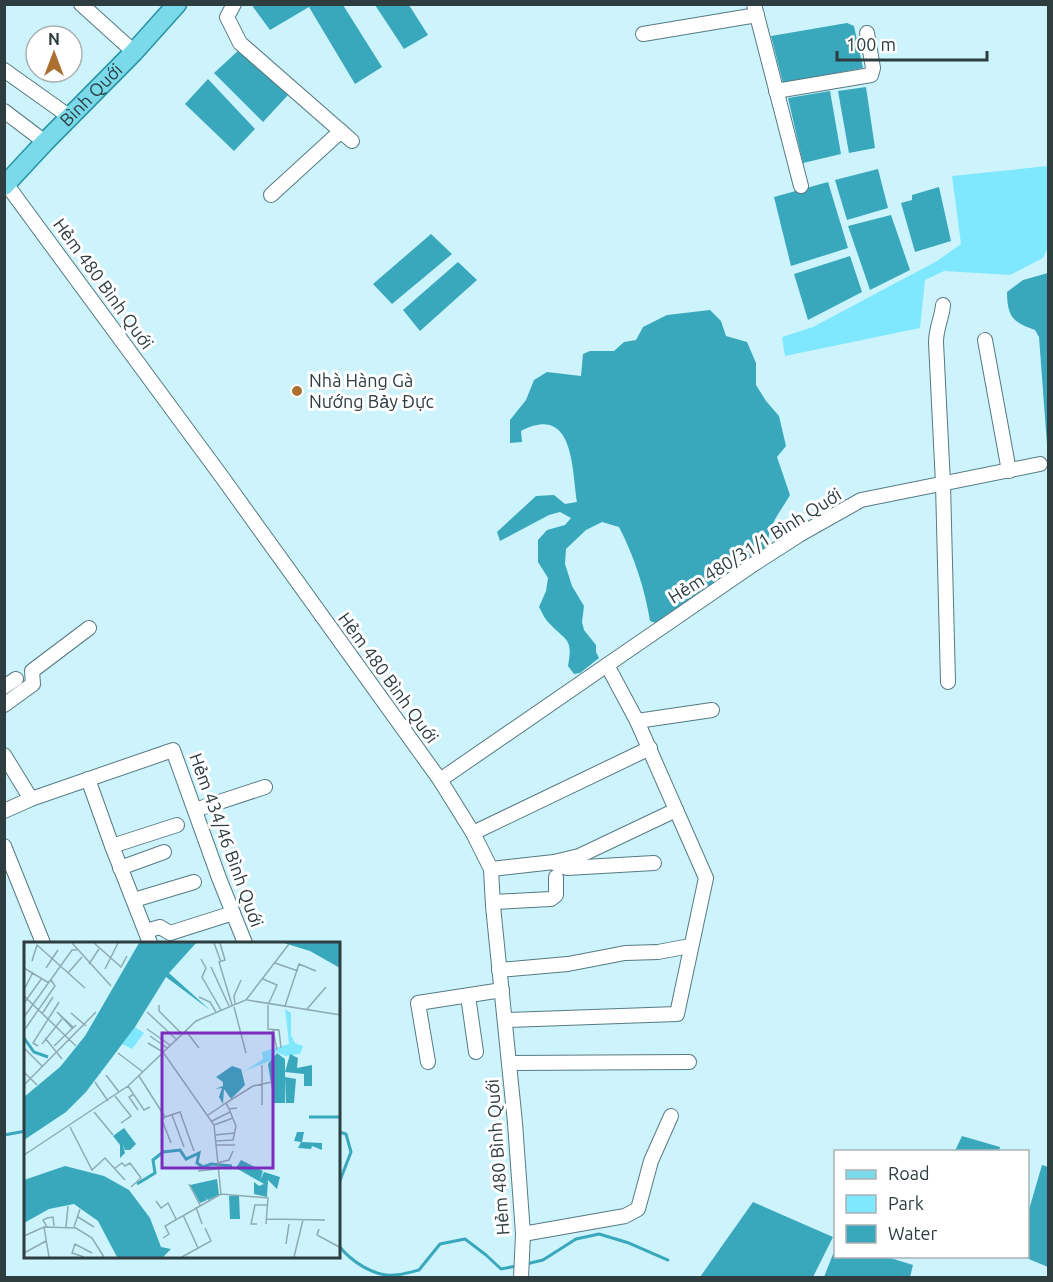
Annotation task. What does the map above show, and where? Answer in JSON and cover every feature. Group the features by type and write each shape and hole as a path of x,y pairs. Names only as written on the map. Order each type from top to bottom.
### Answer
{"main road":[{"name":"Bình Quới","path":"6,184 134,52 177,4"}],"street":[{"path":"81,4 134,52"},
{"path":"234,4 227,17 240,43 352,141"},
{"path":"643,34 755,10 801,186"},
{"path":"776,91 871,75 873,68 867,33"},
{"path":"4,70 70,117"},
{"path":"4,111 45,142"},
{"path":"271,195 341,131"},
{"name":"Hẻm 480 Bình Quới","path":"6,184 229,486 440,780 473,833 491,869 523,1234 521,1276"},
{"path":"943,305 936,331 948,682"},
{"path":"985,340 1009,471"},
{"name":"Hẻm 480/31/1 Bình Quới","path":"440,780 754,564 861,500 1040,464"},
{"path":"4,705 33,684 32,671 88,628"},
{"path":"505,1020 677,1014 706,878 650,748 607,665"},
{"path":"637,721 712,710"},
{"path":"473,833 650,748"},
{"name":"Hẻm 434/46 Bình Quới","path":"88,778 173,750 245,942"},
{"path":"4,755 31,799"},
{"path":"4,811 88,778 120,868 148,937 160,927 170,933 233,913"},
{"path":"195,810 265,787"},
{"path":"555,869 676,810"},
{"path":"112,846 177,825"},
{"path":"4,846 43,942"},
{"path":"120,868 164,852"},
{"path":"491,869 555,869 654,863"},
{"path":"493,902 551,899 556,895 555,869"},
{"path":"134,900 194,882"},
{"path":"499,970 568,964 625,953 690,946"},
{"path":"428,1062 418,1003 501,990"},
{"path":"468,996 476,1052"},
{"path":"509,1063 689,1062"},
{"path":"523,1234 625,1216 638,1209 651,1161 671,1116"}],"green space":[{"path":"1048,166 1048,248 1043,258 1010,275 944,271 925,280 920,328 785,356 782,337 813,327 937,261 961,244 952,176"}],"water":[{"path":"255,4 343,5 382,67 355,84 309,7 270,30 253,7"},
{"path":"375,5 409,5 428,35 404,49"},
{"path":"847,23 854,26 863,68 783,83 771,36"},
{"path":"240,49 289,94 263,122 214,73"},
{"path":"208,79 255,129 234,151 185,104"},
{"path":"866,87 875,148 849,153 838,91"},
{"path":"830,91 841,154 803,163 788,98"},
{"path":"878,169 888,208 847,220 835,180"},
{"path":"828,182 848,248 791,266 774,197"},
{"path":"939,187 951,241 915,252 901,203 912,200 912,195"},
{"path":"891,215 910,270 870,290 848,226"},
{"path":"431,234 452,254 392,304 373,284"},
{"path":"850,256 862,292 808,320 794,274"},
{"path":"458,262 477,280 420,331 403,310"},
{"path":"1048,273 1048,458 1039,337 1035,330 1016,321 1010,313 1007,292 1023,280"},
{"path":"710,310 721,321 726,336 747,342 756,363 756,385 779,416 786,446 777,457 790,495 772,525 768,545 656,623 650,621 638,573 619,527 602,522 586,530 566,549 565,564 572,586 584,606 582,622 584,630 596,645 599,658 580,673 574,674 568,666 570,650 567,641 548,622 539,607 546,591 548,578 538,562 538,540 547,530 565,525 571,518 560,512 549,515 500,541 497,532 536,496 554,495 565,504 577,502 571,458 561,432 551,426 538,425 521,431 522,442 510,443 510,420 526,400 534,380 547,372 581,376 583,354 590,351 614,351 624,342 636,340 643,327 667,315"},
{"path":"962,1136 1000,1147 999,1150 955,1150"},
{"path":"1042,1165 1048,1167 1048,1267 1026,1258 1029,1258 1029,1210"},
{"path":"753,1202 833,1237 813,1277 700,1277"},
{"path":"834,1252 834,1258 890,1258 913,1265 910,1277 824,1277"}],"waterway":[{"path":"4,1135 24,1131"},
{"path":"340,1132 346,1134 351,1152 340,1180"},
{"path":"526,1264 543,1260 576,1239 599,1234 629,1243 668,1260"},
{"path":"340,1247 364,1267 386,1275 419,1270 440,1244 465,1239 501,1269 516,1266"}],"place":[{"name":"Nhà Hàng Gà Nướng Bảy Đực","path":"297,391"}]}
